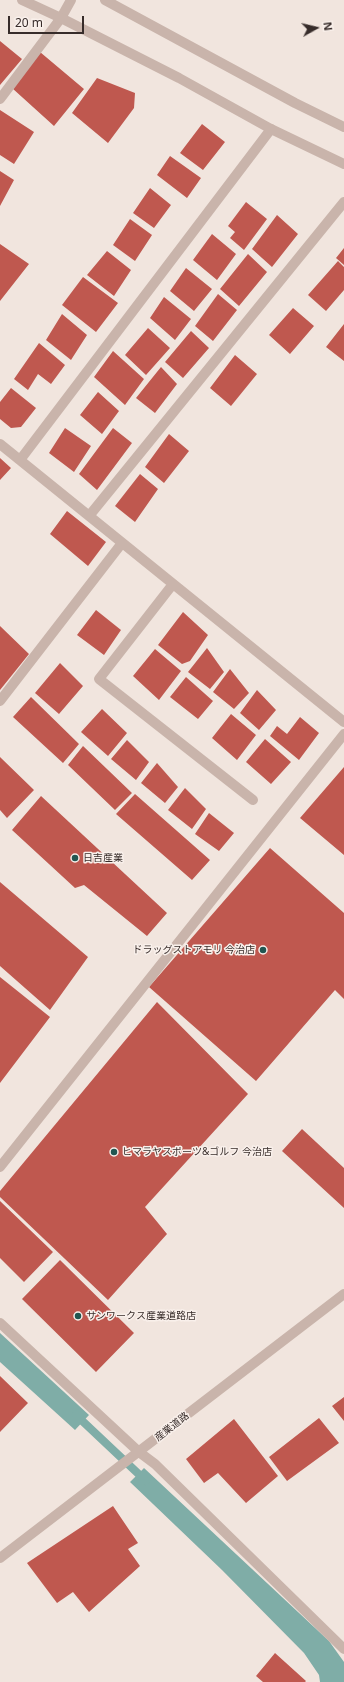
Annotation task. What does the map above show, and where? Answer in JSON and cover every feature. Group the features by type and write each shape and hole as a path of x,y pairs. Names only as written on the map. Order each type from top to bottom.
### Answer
{"street":[{"path":"22,0 180,78 271,129 344,164"},
{"path":"0,99 61,18 71,0"},
{"path":"105,0 295,103 344,127"},
{"path":"20,460 271,129"},
{"path":"89,516 344,202"},
{"path":"0,444 344,722"},
{"path":"0,701 122,543"},
{"path":"173,584 99,679 253,800"},
{"path":"0,1166 344,734"},
{"name":"産業道路","path":"0,1558 344,1294"},
{"path":"0,1323 139,1452 155,1464 344,1649"}],"water":[{"path":"0,1333 89,1415 75,1430 0,1362"},
{"path":"144,1468 329,1641 344,1662 344,1682 320,1682 319,1675 304,1653 222,1570 130,1482"}],"building":[{"path":"0,41 22,59 0,85"},
{"path":"40,52 84,89 54,126 12,88"},
{"path":"97,78 135,93 134,108 108,143 72,113"},
{"path":"0,110 34,132 14,164 0,155"},
{"path":"202,124 225,142 203,170 180,153"},
{"path":"170,156 201,178 187,198 157,175"},
{"path":"0,171 14,180 0,206"},
{"path":"150,188 171,205 154,228 133,213"},
{"path":"246,202 267,219 244,250 230,238 235,232 228,226"},
{"path":"277,215 298,234 272,267 252,249"},
{"path":"130,219 152,235 135,261 113,245"},
{"path":"212,234 236,254 217,280 193,260"},
{"path":"0,244 29,264 0,301"},
{"path":"344,248 344,265 336,258"},
{"path":"107,251 131,270 114,296 87,275"},
{"path":"248,254 267,272 239,306 220,289"},
{"path":"338,261 344,267 344,290 326,311 308,295"},
{"path":"186,268 212,289 194,311 170,291"},
{"path":"83,277 118,303 96,332 62,305"},
{"path":"218,294 237,310 213,341 195,326"},
{"path":"164,297 191,319 175,340 150,318"},
{"path":"293,308 314,326 290,354 269,335"},
{"path":"62,314 87,335 71,360 46,340"},
{"path":"344,324 344,361 326,347"},
{"path":"148,328 170,348 146,375 125,355"},
{"path":"191,331 209,348 183,378 165,362"},
{"path":"39,343 65,365 51,384 38,374 28,390 14,379"},
{"path":"113,351 144,379 125,405 94,377"},
{"path":"235,355 257,374 231,406 210,388"},
{"path":"161,367 177,384 155,413 136,398"},
{"path":"11,388 36,408 21,427 11,428 0,419 0,402"},
{"path":"98,392 119,411 102,434 80,415"},
{"path":"65,428 91,446 74,472 49,453"},
{"path":"113,428 132,443 97,490 79,474"},
{"path":"169,434 189,451 164,483 145,467"},
{"path":"0,458 11,468 0,480"},
{"path":"140,474 158,489 135,522 115,506"},
{"path":"67,511 106,542 88,566 50,534"},
{"path":"96,610 121,630 104,655 77,635"},
{"path":"183,612 208,635 190,661 182,664 158,645"},
{"path":"0,626 29,654 0,690"},
{"path":"207,648 224,672 210,689 188,672"},
{"path":"155,649 181,671 159,700 133,676"},
{"path":"60,663 83,686 59,714 35,693"},
{"path":"230,669 249,693 234,709 213,692"},
{"path":"186,677 213,701 198,719 170,697"},
{"path":"257,690 276,710 259,730 240,713"},
{"path":"31,697 79,744 63,763 13,717"},
{"path":"102,709 127,733 108,756 81,732"},
{"path":"231,714 256,735 237,760 212,738"},
{"path":"300,717 319,733 299,760 270,736 277,726 287,734"},
{"path":"265,739 291,762 271,784 246,762"},
{"path":"127,740 149,762 136,780 111,759"},
{"path":"83,746 132,793 115,810 68,765"},
{"path":"0,757 34,790 7,818 0,810"},
{"path":"157,763 178,787 165,803 141,783"},
{"path":"344,767 344,855 300,818"},
{"path":"185,788 206,809 192,829 168,810"},
{"path":"135,794 210,860 192,880 116,814"},
{"name":"日吉産業","path":"41,796 167,913 147,936 84,885 75,888 12,830"},
{"path":"209,813 234,833 219,851 195,834"},
{"name":"ドラッグストアモリ 今治店","path":"270,848 344,913 344,999 335,990 256,1081 149,987"},
{"path":"0,882 88,957 50,1010 0,966"},
{"path":"0,977 50,1017 0,1083"},
{"name":"ヒマラヤスポーツ&ゴルフ 今治店","path":"157,1002 248,1094 145,1207 167,1234 108,1300 0,1197 0,1191"},
{"path":"302,1129 344,1168 344,1208 282,1151"},
{"path":"0,1201 53,1252 24,1282 0,1258"},
{"name":"サンワークス産業道路店","path":"60,1260 134,1333 96,1372 22,1299"},
{"path":"0,1376 28,1403 0,1432"},
{"path":"344,1397 344,1421 332,1406"},
{"path":"319,1418 339,1443 287,1481 269,1457"},
{"path":"234,1419 278,1476 246,1503 218,1473 204,1483 186,1459"},
{"path":"113,1506 138,1543 128,1549 140,1566 89,1612 73,1592 57,1603 27,1563"},
{"path":"275,1653 306,1681 263,1682 256,1676"}],"waterway":[{"path":"76,1415 146,1481"}],"place":[{"name":"日吉産業","path":"75,858"},
{"name":"ドラッグストアモリ 今治店","path":"263,950"},
{"name":"ヒマラヤスポーツ&ゴルフ 今治店","path":"114,1152"},
{"name":"サンワークス産業道路店","path":"78,1316"}]}
